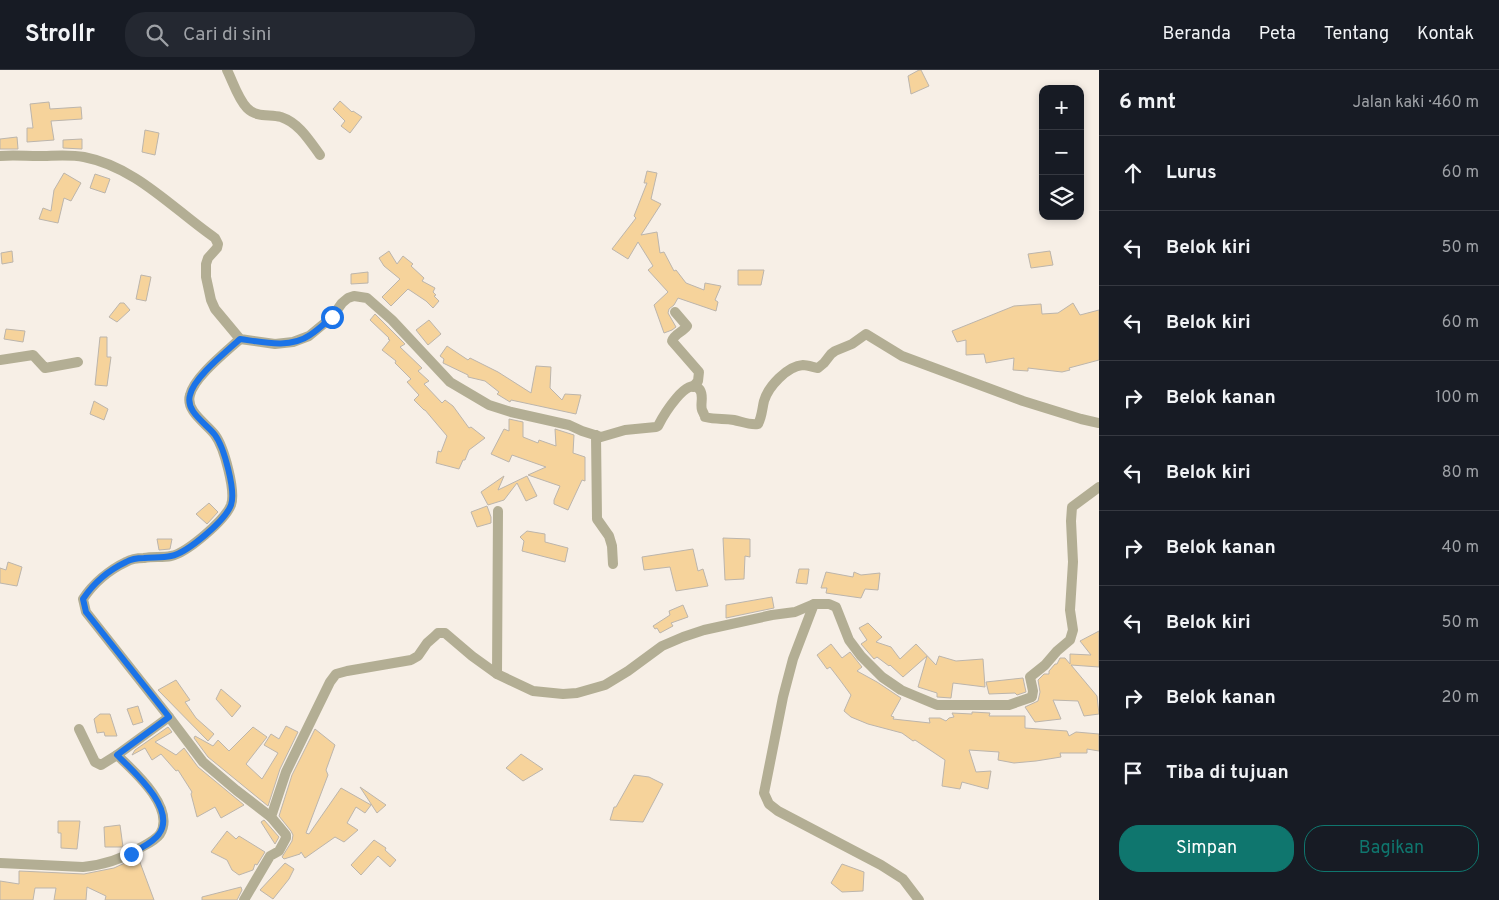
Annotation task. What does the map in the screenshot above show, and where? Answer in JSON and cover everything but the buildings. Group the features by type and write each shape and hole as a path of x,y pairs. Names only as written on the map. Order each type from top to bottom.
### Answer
{"street":[{"path":"228,70 243,103 249,110 258,115 279,116 295,125 302,131 320,155"},
{"path":"0,156 70,155 100,161 135,177 177,208 217,241 218,244 206,264 206,277 211,300 215,309 240,339 275,344 293,342 309,336 332,317 342,302 348,298 354,296 367,298 392,320 450,382 473,397 489,405 511,412 569,425 596,435 601,436 625,430 656,427 676,399 687,388 693,387 698,388 702,393 702,410 705,417 716,420 737,420 744,424 756,424 760,422 764,400 774,382 793,367 804,365 818,368 830,354 852,344 866,334 902,356 1023,401 1099,423"},
{"path":"675,312 687,326 686,329 674,336 672,341 699,372 698,381 693,387"},
{"path":"240,339 195,383 189,397 192,410 215,435 220,444 232,490 231,505 220,522 188,548 172,556 127,561 108,573 88,591 83,599 86,612 203,762 271,817 286,835 279,852 270,856 244,900"},
{"path":"0,360 33,355 45,368 78,362"},
{"path":"596,435 597,519 609,536 612,546 613,564"},
{"path":"271,817 286,772 330,682 336,674 411,660 418,656 427,643 438,633 445,633 497,674 533,691 563,694 577,693 605,685 662,646 683,637 704,630 772,615 795,612 814,604 829,604 836,607 850,640 861,656 882,677 901,690 937,705 1009,705 1032,697 1033,691 1030,677 1070,640 1073,630 1070,610 1073,562 1072,506 1099,487"},
{"path":"497,674 498,511"},
{"path":"814,604 793,660 783,697 764,793 769,804 778,811 881,865 903,880 919,900"},
{"path":"79,728 95,762 101,765 169,717"},
{"path":"0,862 96,866 131,854 157,836 163,826 160,807 139,776 117,755"}],"route":[{"path":"131,854 153,840 160,833 163,820 155,797 139,776 117,755 169,717 86,612 83,599 88,591 108,573 127,561 172,556 188,548 220,522 231,505 232,490 220,444 215,435 192,410 189,397 195,383 240,339 275,344 293,342 309,336 332,317"}]}
